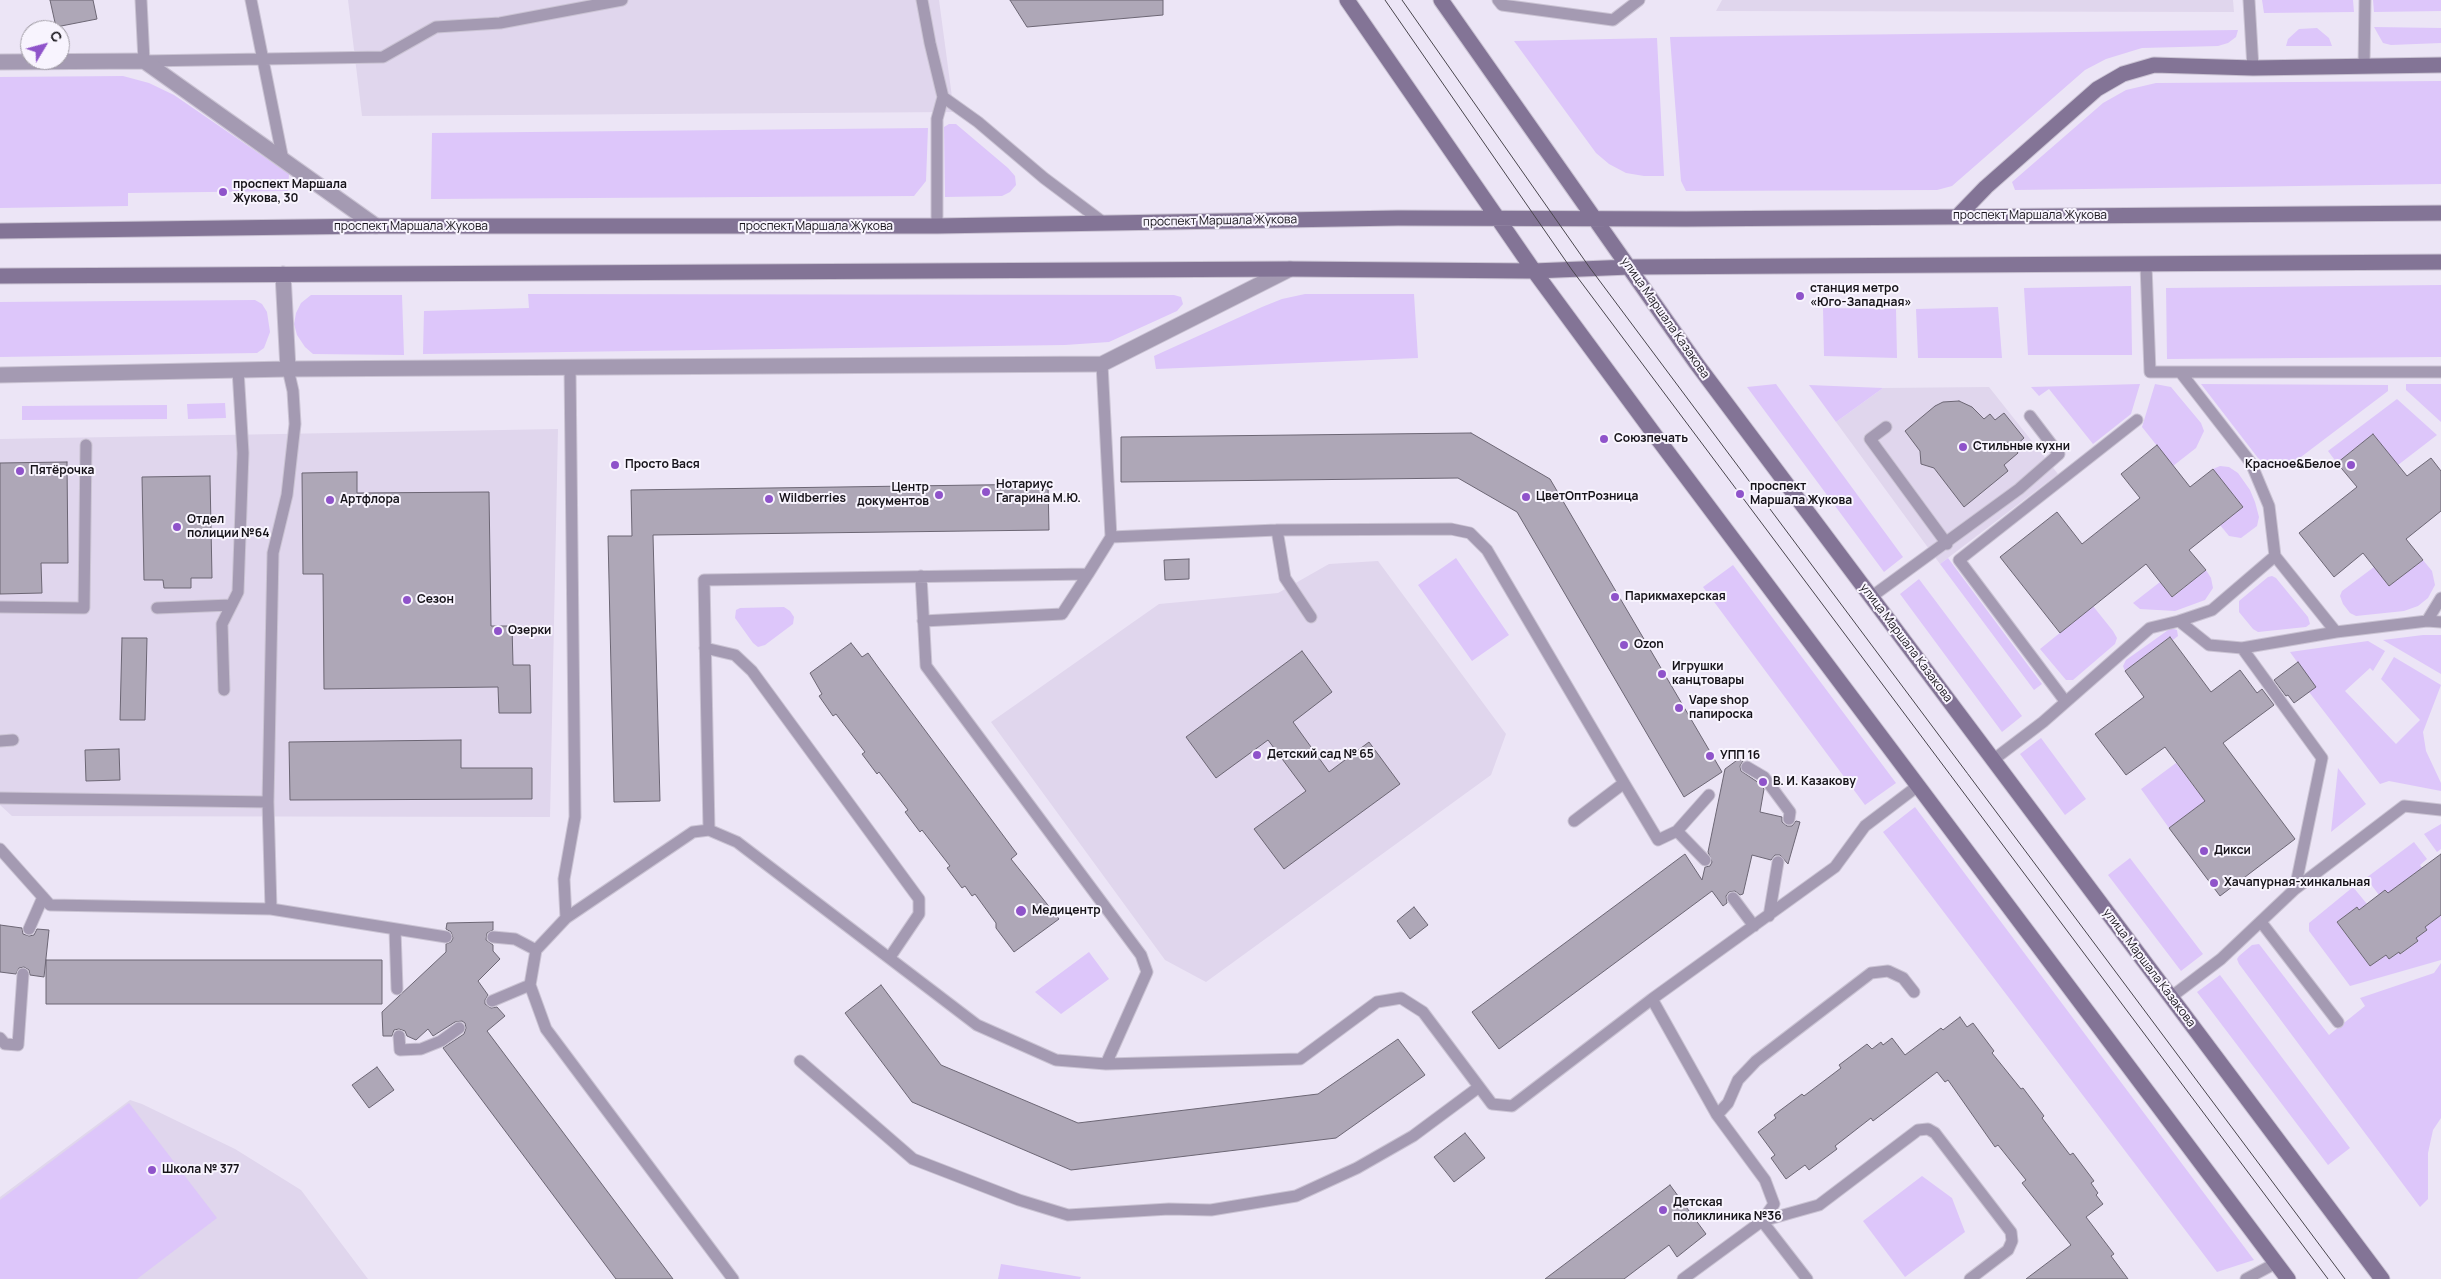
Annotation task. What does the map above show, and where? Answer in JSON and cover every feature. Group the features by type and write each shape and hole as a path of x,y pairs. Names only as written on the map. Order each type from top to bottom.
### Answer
{"main road":[{"path":"1347,0 1534,271 1660,442 1919,784 2288,1279"},
{"name":"улица Маршала Казакова","path":"1441,0 1696,364 2382,1279"},
{"path":"1957,217 1992,181 2097,89 2123,74 2154,65 2252,68 2441,65"},
{"name":"проспект Маршала Жукова","path":"0,231 376,226 937,226 1398,218 1595,220 2441,213"},
{"path":"0,276 1290,269 1534,271 1629,267 2441,262"}],"street":[{"path":"0,62 144,61 376,226"},
{"path":"0,375 288,369 1102,364 1290,269"},
{"path":"284,274 288,369"}],"lane":[{"path":"141,0 144,61 383,57 436,27 500,22 622,0"},
{"path":"251,0 261,58 283,160"},
{"path":"922,0 943,97 937,120 937,226"},
{"path":"1498,0 1502,5 1613,20 1639,0"},
{"path":"2249,0 2252,68"},
{"path":"2364,66 2365,0"},
{"path":"943,97 978,122 1044,178 1104,223"},
{"path":"2146,265 2150,372 2441,372"},
{"path":"923,621 1062,614 1111,537 1102,364"},
{"path":"566,918 564,878 575,817 570,367"},
{"path":"271,909 268,802 273,553 287,495 295,424 293,391 288,369"},
{"path":"224,690 222,624 238,592 243,453 238,370"},
{"path":"2181,373 2251,463 2268,506 2275,556 2336,632"},
{"path":"1871,597 1921,559 1947,544 2019,489 2059,454 2030,416"},
{"path":"2065,701 1959,560 2138,420"},
{"path":"1886,427 1870,438 1947,544"},
{"path":"0,607 84,608 86,445"},
{"path":"1111,537 1277,530 1451,528 1470,533 1487,550 1658,840 1677,831 1709,795"},
{"path":"1277,530 1285,578 1311,617"},
{"path":"1994,760 2043,722 2150,628 2212,610 2275,556"},
{"path":"709,830 704,580 1088,574"},
{"path":"921,576 926,666 1141,955 1147,972 1106,1064"},
{"path":"2428,621 2441,598"},
{"path":"157,608 231,605"},
{"path":"2179,621 2209,645 2242,648 2336,632 2428,621 2441,622"},
{"path":"705,648 734,655 752,671 919,899 919,914 890,956"},
{"path":"2242,648 2322,758 2295,889"},
{"path":"0,741 13,740"},
{"path":"1747,767 1764,777 1790,812 1789,819"},
{"path":"1574,821 1624,783"},
{"path":"730,1278 546,1029 530,985 536,950 566,918 693,832 709,830 737,842 890,956 977,1024 1056,1060 1106,1064 1300,1059 1377,1002 1401,998 1423,1012 1492,1104 1512,1106 1652,1000 1835,867 1865,826 1919,784"},
{"path":"0,798 268,802"},
{"path":"2171,997 2221,959 2295,889 2404,806 2441,810"},
{"path":"1677,831 1705,860"},
{"path":"0,849 50,905 271,909 446,937"},
{"path":"1769,916 1778,862"},
{"path":"29,929 43,897"},
{"path":"1733,898 1754,926"},
{"path":"2261,922 2338,1022"},
{"path":"396,930 398,989"},
{"path":"493,937 515,939 536,950"},
{"path":"1717,1115 1728,1103 1738,1080 1756,1061 1871,974 1888,970 1903,978 1914,992"},
{"path":"0,1038 5,1044 18,1046 23,974"},
{"path":"492,1000 530,985"},
{"path":"1652,1000 1717,1115 1765,1180 1774,1204 1762,1221 1683,1279"},
{"path":"399,1036 400,1050 421,1049 442,1041 459,1028"},
{"path":"800,1061 913,1159 1019,1200 1068,1216 1170,1209 1212,1210 1296,1196 1357,1168 1413,1136 1479,1087"},
{"path":"1762,1221 1819,1205 1918,1130 1928,1128 1936,1132 2011,1232 2012,1241 2008,1250 1970,1279"},
{"path":"1762,1221 1807,1279"},
{"path":"2246,1279 2276,1263"}],"shaded area":[{"path":"348,0 939,0 954,112 362,116"},
{"path":"1722,0 2233,0 2234,12 1716,11"},
{"path":"2262,0 2353,0 2354,12 2264,13"},
{"path":"2373,0 2441,0 2441,11 2374,12"},
{"path":"2374,27 2441,28 2441,43 2391,45 2383,43"},
{"path":"2317,28 2329,38 2332,46 2286,46 2288,39 2299,29"},
{"path":"2238,30 2236,37 2228,43 2218,46 2142,48 2106,59 2085,70 1952,186 1937,190 1686,191 1681,181 1670,37"},
{"path":"1657,38 1664,176 1644,176 1626,173 1609,164 1596,153 1514,41"},
{"path":"123,76 149,83 174,95 289,174 288,191 128,193 128,206 0,208 0,77"},
{"path":"2441,81 2441,184 2015,190 2012,182 2103,103 2126,90 2156,83"},
{"path":"949,124 956,124 1008,168 1015,176 1016,185 1010,192 1002,196 945,197 944,127"},
{"path":"928,128 926,181 914,196 431,199 432,133"},
{"path":"2441,285 2441,357 2167,359 2166,288"},
{"path":"2131,286 2132,355 2028,355 2024,288"},
{"path":"528,294 1174,295 1181,297 1183,304 1177,311 1109,342 1065,345 423,354 424,311 529,308"},
{"path":"1305,294 1414,294 1418,358 1156,369 1154,356 1262,307 1282,299"},
{"path":"311,295 402,295 404,355 313,354 305,347 297,335 294,324 296,313 301,303"},
{"path":"255,300 262,304 267,312 270,332 264,348 257,353 0,357 0,302"},
{"path":"1998,307 2002,358 1918,358 1916,309"},
{"path":"1823,308 1896,309 1897,358 1824,356"},
{"path":"1776,384 1903,557 1884,572 1747,387"},
{"path":"2140,384 2131,414 2093,444 2049,389 2039,396 2031,387"},
{"path":"2155,384 2171,387 2201,423 2204,431 2196,448 2173,466 2142,427"},
{"path":"2201,384 2388,385 2388,391 2293,463 2283,466 2270,466 2258,458"},
{"path":"2406,384 2441,384 2441,422 2406,390"},
{"path":"1809,385 1883,388 1836,422"},
{"path":"1989,387 2058,474 1940,564 1836,422 1883,388"},
{"path":"2397,399 2437,435 2398,465 2373,434 2337,463 2328,451"},
{"path":"225,403 226,418 188,419 187,404"},
{"path":"167,405 167,419 22,420 22,406"},
{"path":"558,429 550,817 12,816 0,805 0,439"},
{"path":"2220,466 2229,467 2238,473 2250,490 2255,502 2259,517 2257,526 2241,538 2229,536 2220,525 2243,507 2213,469"},
{"path":"1456,558 1509,635 1472,661 1418,585"},
{"path":"1948,558 2042,684 2034,690 1940,564"},
{"path":"2423,560 2432,571 2435,585 2428,598 2418,606 2404,611 2356,616 2350,613 2343,604 2340,596 2342,591 2374,567 2389,586"},
{"name":"Детский сад № 65","path":"1378,561 1506,734 1491,775 1206,982 1165,960 991,722 1159,604 1278,593 1329,564"},
{"path":"1733,565 1896,783 1865,805 1703,587"},
{"path":"2206,570 2211,578 2213,588 2205,600 2175,611 2140,609 2133,603 2160,582 2173,597"},
{"path":"2268,577 2276,578 2308,617 2310,624 2306,627 2258,632 2253,629 2239,612 2239,601"},
{"path":"1919,579 2022,716 2002,732 1900,594"},
{"path":"2093,606 2113,631 2117,638 2115,644 2073,680 2066,680 2040,649"},
{"path":"784,607 794,617 793,624 765,645 758,647 735,618 736,610 740,608"},
{"path":"2171,628 2177,630 2178,636 2173,640 2170,637 2125,671 2123,666 2126,660"},
{"path":"2423,635 2441,635 2441,674 2383,640"},
{"path":"2368,641 2385,651 2373,671 2370,668 2345,691 2396,744 2420,720 2381,679 2394,657 2441,685 2423,732 2426,751 2441,783 2441,791 2389,781 2380,784 2309,692 2315,687 2290,652"},
{"path":"2041,738 2086,799 2065,815 2020,754"},
{"path":"2176,763 2205,801 2169,828 2141,789"},
{"path":"2338,768 2366,804 2331,832"},
{"path":"1915,807 2254,1260 2217,1272 1883,832"},
{"path":"2441,824 2441,849 2437,852 2424,834"},
{"path":"2414,842 2427,859 2420,865 2422,868 2388,893 2379,895 2366,878"},
{"path":"2130,858 2203,954 2181,971 2108,875"},
{"path":"2353,887 2367,904 2359,910 2357,907 2337,922 2370,966 2386,955 2389,959 2399,952 2401,954 2418,941 2416,938 2427,930 2425,927 2441,915 2441,960 2350,986 2309,931 2309,923"},
{"path":"2259,944 2329,1035 2365,1006 2360,998 2434,973 2441,963 2441,1118 2433,1130 2428,1153 2428,1199 2420,1207 2239,964 2237,959 2239,956 2252,945"},
{"path":"1089,952 1109,979 1061,1014 1035,992"},
{"path":"2220,975 2350,1148 2328,1165 2197,992"},
{"name":"Школа № 377","path":"130,1100 235,1149 301,1190 368,1279 0,1279 0,1197"},
{"path":"129,1103 217,1218 137,1279 0,1279 0,1200"},
{"path":"1922,1176 1952,1198 1965,1232 1905,1277 1863,1221"},
{"path":"1001,1264 1081,1277 1080,1279 998,1279"}],"building":[{"path":"50,0 93,0 97,19 70,24 70,20 54,20"},
{"path":"1010,0 1163,0 1163,15 1027,27"},
{"path":"1959,401 1972,407 1984,419 1990,414 1995,420 2004,413 2024,438 2014,447 2018,453 2004,465 2008,471 1964,507 1934,468 1921,464 1920,451 1905,431 1935,406 1943,402"},
{"path":"1471,433 1550,479 1722,772 1684,797 1517,512 1458,478 1121,482 1121,437"},
{"path":"2373,434 2407,476 2431,458 2441,471 2441,511 2406,539 2423,560 2389,586 2363,553 2334,577 2299,533 2357,487 2337,463"},
{"path":"2157,445 2190,487 2213,469 2243,507 2189,550 2206,570 2172,597 2146,564 2060,633 2000,557 2057,512 2082,544 2140,498 2121,474"},
{"path":"67,462 68,563 41,563 42,593 0,594 0,463"},
{"name":"Сезон","path":"357,472 357,493 489,492 491,626 512,626 513,665 530,665 531,713 499,713 498,687 324,689 323,574 303,574 302,473"},
{"name":"Отдел полиции №64","path":"210,476 212,578 191,578 191,588 164,588 163,580 144,580 142,477"},
{"path":"1048,484 1049,530 653,535 660,801 614,802 608,536 632,536 631,490"},
{"path":"1189,559 1189,579 1165,580 1164,560"},
{"path":"2170,637 2211,692 2240,670 2257,693 2262,689 2274,705 2223,743 2295,839 2220,896 2169,828 2205,801 2165,747 2126,775 2095,734 2144,697 2125,671"},
{"path":"122,638 147,638 145,720 120,720"},
{"path":"851,643 862,657 868,653 1017,854 1011,859 1059,919 1014,952 996,928 996,923 975,894 972,896 965,886 962,888 947,868 950,866 922,830 920,832 905,812 908,810 879,772 877,774 862,754 865,752 836,714 833,716 819,696 822,694 810,673"},
{"path":"1302,651 1332,692 1293,722 1329,772 1369,742 1400,784 1284,869 1254,829 1306,791 1268,740 1216,778 1186,737"},
{"path":"2298,662 2316,687 2294,703 2274,680"},
{"path":"461,740 461,768 532,768 532,799 290,800 289,742"},
{"path":"119,749 120,780 86,781 85,750"},
{"path":"1740,758 1743,761 1740,766 1741,771 1759,783 1764,789 1760,812 1782,817 1782,822 1787,826 1792,826 1796,821 1800,822 1788,864 1780,855 1775,855 1771,860 1752,855 1743,894 1740,895 1735,891 1729,892 1726,896 1727,903 1723,906 1712,891 1499,1049 1472,1012 1685,854 1702,880 1705,867 1710,866 1712,862 1708,852 1725,769"},
{"path":"2441,854 2441,915 2425,927 2427,930 2416,938 2418,941 2400,954 2399,952 2389,959 2386,955 2370,966 2337,922 2357,907 2359,910 2385,890 2388,893"},
{"path":"1414,907 1428,925 1410,939 1397,921"},
{"path":"493,922 493,930 487,933 486,940 493,945 493,951 500,959 478,981 488,995 485,1004 491,1008 497,1007 505,1016 487,1031 673,1279 616,1279 443,1048 464,1034 465,1023 462,1021 455,1022 433,1036 428,1029 416,1040 407,1036 405,1031 399,1029 394,1030 392,1036 383,1036 382,1012 446,952 446,944 451,942 453,938 451,932 446,929 447,923"},
{"path":"0,925 22,928 23,934 29,936 34,935 37,929 49,930 44,977 30,975 29,970 24,967 19,968 16,974 0,972"},
{"path":"46,960 382,960 382,1004 46,1004"},
{"path":"881,985 941,1065 1078,1123 1318,1094 1398,1039 1425,1075 1336,1138 1071,1170 912,1102 845,1013"},
{"path":"1960,1017 1967,1027 1973,1023 1994,1051 1992,1053 2021,1089 2023,1088 2044,1116 2042,1118 2070,1155 2073,1153 2094,1181 2091,1183 2098,1193 2096,1195 2103,1204 2086,1217 2114,1254 2111,1256 2128,1279 2026,1279 2071,1245 2022,1183 2026,1180 1998,1145 1995,1147 1948,1080 1945,1082 1937,1072 1873,1121 1871,1118 1835,1146 1837,1149 1809,1170 1805,1165 1786,1179 1771,1158 1775,1155 1758,1132 1776,1118 1774,1115 1802,1094 1804,1096 1841,1068 1839,1065 1867,1044 1872,1049 1881,1042 1883,1045 1892,1038 1905,1055 1941,1028 1943,1030"},
{"path":"377,1067 394,1090 369,1108 352,1085"},
{"path":"1465,1133 1485,1158 1454,1182 1434,1157"},
{"name":"Детская поликлиника №36","path":"1670,1185 1706,1234 1677,1257 1669,1245 1624,1279 1545,1279"}],"tram line":[{"path":"1385,0 1572,270 2328,1279"},
{"path":"1402,0 1590,268 2345,1279"}],"place":[{"name":"проспект Маршала Жукова, 30","path":"223,192"},
{"name":"станция метро «Юго-Западная»","path":"1800,296"},
{"name":"Союзпечать","path":"1604,439"},
{"name":"Стильные кухни","path":"1963,447"},
{"name":"Просто Вася","path":"615,465"},
{"name":"Красное&Белое","path":"2351,465"},
{"name":"Пятёрочка","path":"20,471"},
{"name":"Нотариус Гагарина М.Ю.","path":"986,492"},
{"name":"проспект Маршала Жукова","path":"1740,494"},
{"name":"Центр документов","path":"939,495"},
{"name":"ЦветОптРозница","path":"1526,497"},
{"name":"Wildberries","path":"769,499"},
{"name":"Артфлора","path":"330,500"},
{"name":"Отдел полиции №64","path":"177,527"},
{"name":"Парикмахерская","path":"1615,597"},
{"name":"Сезон","path":"407,600"},
{"name":"Озерки","path":"498,631"},
{"name":"Ozon","path":"1624,645"},
{"name":"Игрушки канцтовары","path":"1662,674"},
{"name":"Vape shop папироска","path":"1679,708"},
{"name":"Детский сад № 65","path":"1257,755"},
{"name":"УПП 16","path":"1710,756"},
{"name":"В. И. Казакову","path":"1763,782"},
{"name":"Дикси","path":"2204,851"},
{"name":"Хачапурная-хинкальная","path":"2214,883"},
{"name":"Медицентр","path":"1021,911"},
{"name":"Школа № 377","path":"152,1170"},
{"name":"Детская поликлиника №36","path":"1663,1210"}]}
